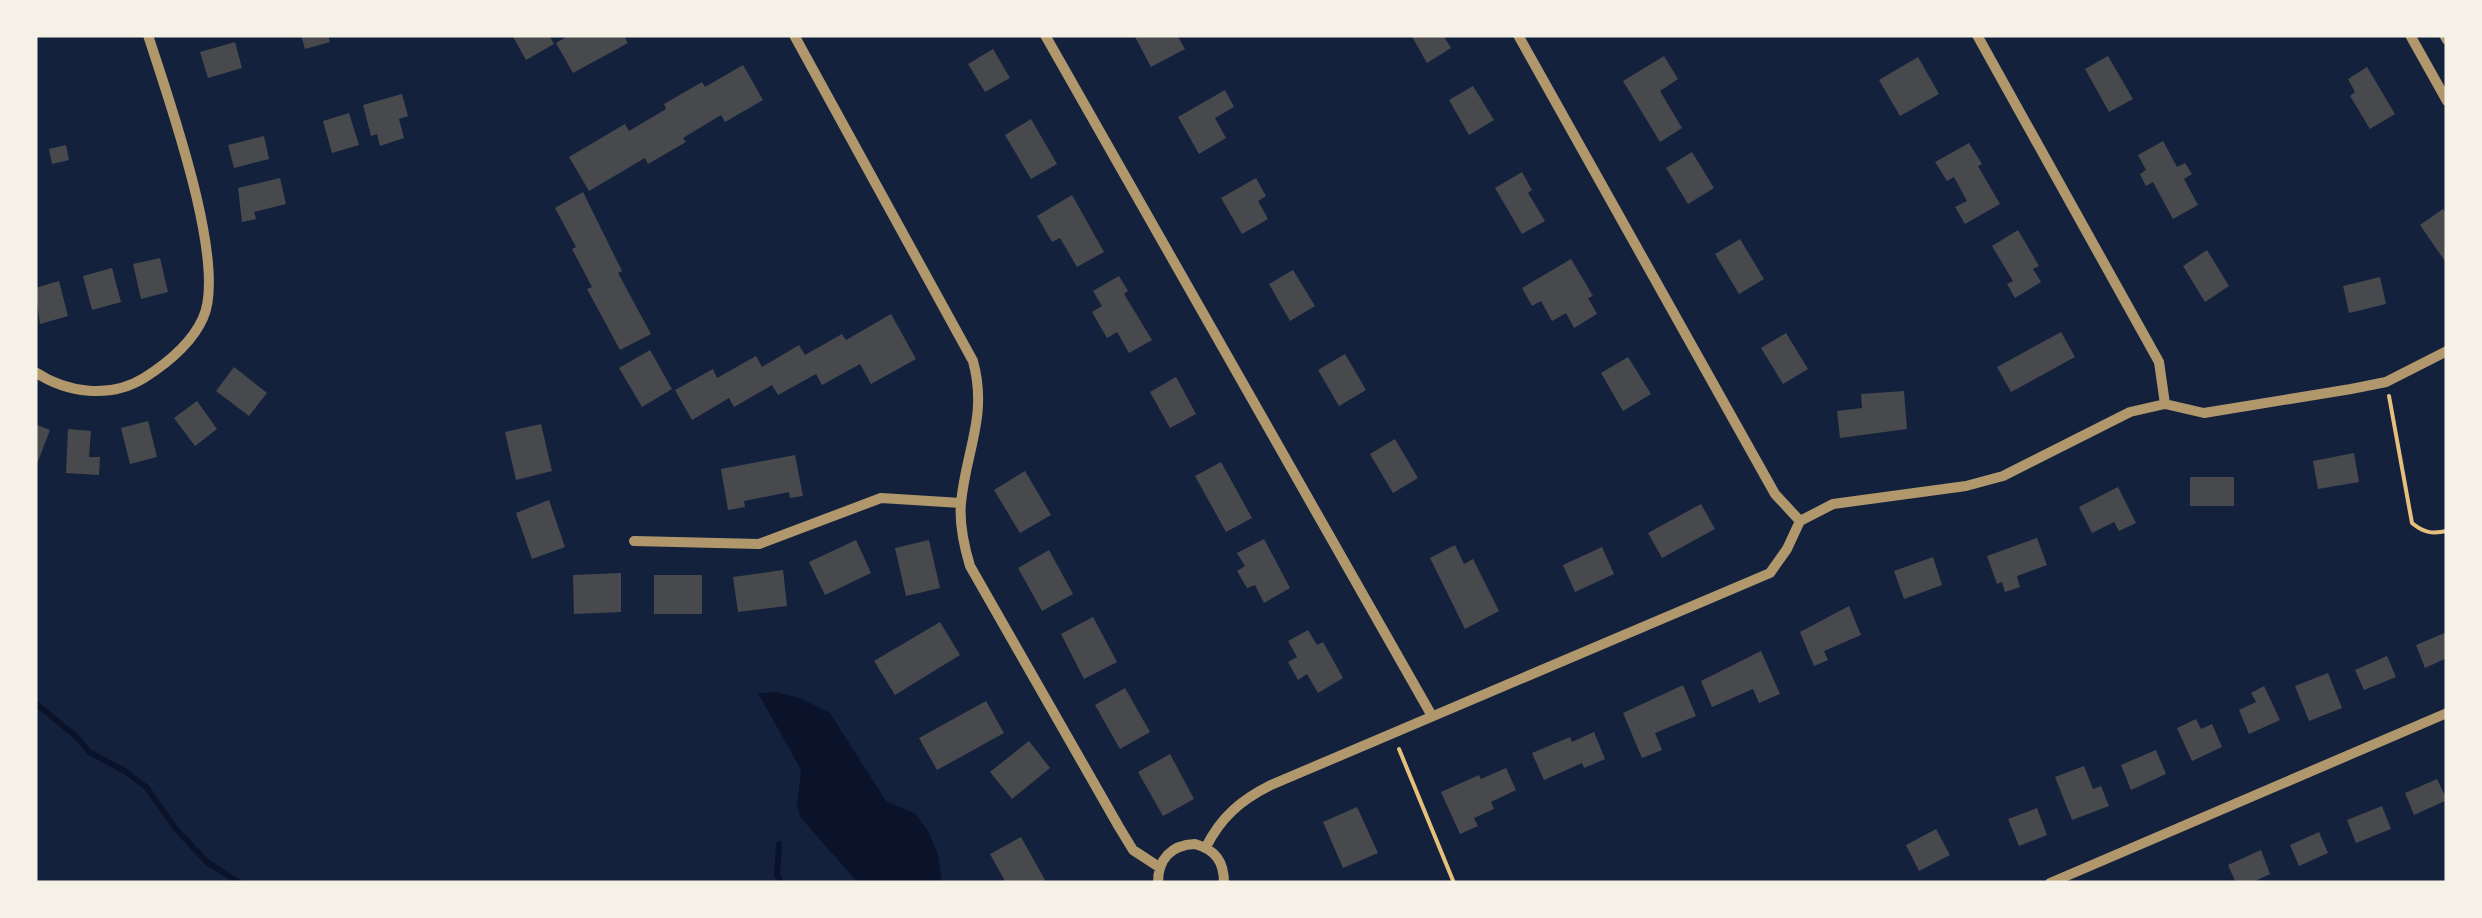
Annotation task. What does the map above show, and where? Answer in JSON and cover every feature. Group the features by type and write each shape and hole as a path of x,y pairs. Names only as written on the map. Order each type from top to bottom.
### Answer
{"street":[{"path":"35,372 68,388 87,392 135,384 172,356 203,318 210,276 208,251 148,35"},
{"path":"794,35 973,361 980,386 979,419 961,503 962,540 970,566 1133,850 1159,867"},
{"path":"1046,35 1432,716"},
{"path":"1518,35 1775,494 1800,521"},
{"path":"1977,35 2159,362 2165,404"},
{"path":"2410,35 2447,101"},
{"path":"1206,847 1216,828 1249,796 1324,760 1770,573 1800,521 1834,504 1966,486 2003,476 2130,412 2165,404 2204,414 2386,382 2447,351"},
{"path":"634,541 759,544 881,498 961,503"},
{"path":"2050,883 2447,714"},
{"path":"1158,883 1159,867 1173,849 1195,844 1217,856 1224,868 1224,883"}],"path":[{"path":"2386,382 2412,523 2432,534 2447,531"},
{"path":"1392,734 1454,883"}],"water":[{"path":"776,692 800,698 830,713 886,801 916,814 929,833 938,854 942,883 858,883 800,817 797,805 801,770 758,693"}],"building":[{"path":"301,35 328,35 330,42 305,49"},
{"path":"512,35 549,35 554,44 526,60"},
{"path":"570,35 632,35 625,38 628,43 573,73 556,43"},
{"path":"1134,35 1177,35 1185,49 1151,67"},
{"path":"1411,35 1443,35 1451,48 1427,63"},
{"path":"235,42 242,68 208,78 200,52"},
{"path":"993,49 1010,78 985,92 968,64"},
{"path":"1664,56 1678,79 1660,91 1682,128 1660,142 1623,81"},
{"path":"2108,56 2133,99 2109,112 2085,69"},
{"path":"1918,57 1939,94 1900,116 1879,80"},
{"path":"743,65 763,100 725,122 721,115 648,164 645,158 589,191 569,157 625,124 629,131 702,82 705,87"},
{"path":"2367,67 2395,114 2370,129 2350,96 2355,92 2348,79"},
{"path":"1473,86 1494,120 1469,135 1449,100"},
{"path":"1225,90 1234,107 1215,118 1226,138 1199,154 1178,117"},
{"path":"402,94 408,116 399,119 404,138 380,146 377,134 371,136 363,105"},
{"path":"349,113 359,145 332,153 323,121"},
{"path":"1031,119 1057,164 1031,179 1005,135"},
{"path":"264,136 269,159 234,168 228,145"},
{"path":"2163,141 2177,167 2185,163 2192,174 2184,179 2198,205 2173,219 2153,182 2146,186 2140,174 2146,170 2138,155"},
{"path":"1969,143 2000,204 1965,224 1955,207 1967,201 1954,177 1947,181 1935,162"},
{"path":"66,145 69,160 52,164 49,149"},
{"path":"1692,152 1714,188 1688,204 1666,168"},
{"path":"1522,172 1532,190 1528,193 1545,221 1522,234 1495,188"},
{"path":"280,178 286,204 254,212 256,219 242,222 238,188"},
{"path":"1256,178 1266,196 1258,201 1268,219 1242,234 1221,198"},
{"path":"583,192 622,271 618,273 651,334 620,350 587,289 592,287 555,208"},
{"path":"1072,195 1104,252 1077,267 1060,238 1052,242 1037,216"},
{"path":"2443,209 2447,214 2447,264 2420,225"},
{"path":"2018,230 2039,266 2033,269 2041,282 2015,298 2007,284 2013,281 1992,246"},
{"path":"1740,239 1764,279 1739,294 1715,254"},
{"path":"2207,250 2229,286 2205,302 2183,266"},
{"path":"160,258 168,292 141,299 133,264"},
{"path":"1571,259 1593,296 1588,298 1597,314 1574,328 1566,313 1552,321 1541,301 1532,306 1522,288"},
{"path":"112,268 121,302 92,310 83,276"},
{"path":"1293,270 1315,306 1290,321 1269,284"},
{"path":"1119,276 1128,291 1124,294 1152,340 1129,353 1117,332 1107,338 1092,312 1102,306 1093,291"},
{"path":"2380,277 2386,304 2349,313 2343,286"},
{"path":"59,281 68,316 40,324 35,288"},
{"path":"891,314 916,359 871,384 860,364 822,385 816,374 778,395 772,385 734,407 729,398 692,420 675,390 713,369 717,378 756,356 762,367 799,345 805,355 842,334 846,340"},
{"path":"2061,332 2075,357 2011,392 1997,367"},
{"path":"1786,333 1808,369 1783,384 1761,348"},
{"path":"650,350 672,389 642,407 619,368"},
{"path":"1345,354 1366,390 1339,406 1318,370"},
{"path":"1628,357 1651,394 1623,411 1601,373"},
{"path":"234,367 267,393 249,416 216,391"},
{"path":"1176,377 1196,414 1170,428 1150,392"},
{"path":"1904,391 1907,429 1840,438 1837,411 1862,408 1861,394"},
{"path":"197,401 217,429 195,446 174,418"},
{"path":"148,421 157,457 130,464 121,428"},
{"path":"35,424 50,430 35,469"},
{"path":"541,424 552,471 516,480 505,432"},
{"path":"68,429 91,431 89,457 100,457 99,475 66,473"},
{"path":"1395,439 1418,478 1393,493 1370,454"},
{"path":"2354,453 2359,482 2318,489 2313,461"},
{"path":"795,455 803,496 790,498 789,492 744,501 745,507 728,510 721,469"},
{"path":"1221,462 1252,518 1226,532 1195,476"},
{"path":"1025,471 1051,515 1020,533 994,490"},
{"path":"2190,477 2234,477 2234,506 2190,506"},
{"path":"2118,487 2136,523 2119,531 2114,522 2092,533 2079,507"},
{"path":"549,500 565,547 532,559 516,513"},
{"path":"1701,504 1715,529 1662,558 1648,533"},
{"path":"2037,538 2047,565 2017,576 2020,587 2005,592 2002,582 1997,584 1987,556"},
{"path":"1264,539 1290,588 1264,603 1255,585 1247,588 1237,571 1245,566 1237,553"},
{"path":"856,540 871,573 825,595 809,562"},
{"path":"929,540 940,588 906,596 895,548"},
{"path":"1455,545 1464,564 1473,559 1499,611 1465,629 1430,558"},
{"path":"1602,547 1614,574 1575,592 1563,565"},
{"path":"1049,550 1073,594 1042,611 1018,568"},
{"path":"1933,557 1942,585 1904,599 1894,571"},
{"path":"783,570 787,606 738,612 733,577"},
{"path":"621,573 621,612 574,614 573,575"},
{"path":"654,575 702,575 702,614 654,614"},
{"path":"1849,606 1861,635 1824,651 1828,660 1814,666 1800,632"},
{"path":"1093,617 1117,662 1084,679 1061,634"},
{"path":"940,622 960,655 895,695 874,661"},
{"path":"1308,630 1317,645 1323,642 1343,678 1318,693 1307,674 1298,680 1288,662 1297,657 1288,641"},
{"path":"2447,632 2447,658 2425,668 2416,645"},
{"path":"1761,651 1780,694 1759,703 1753,689 1712,707 1701,681"},
{"path":"2387,656 2396,677 2364,690 2355,670"},
{"path":"2328,673 2342,708 2309,721 2295,686"},
{"path":"1683,685 1696,716 1655,733 1662,750 1642,758 1623,713"},
{"path":"2264,686 2280,720 2249,734 2239,710 2256,702 2251,693"},
{"path":"1125,688 1150,732 1120,749 1095,705"},
{"path":"986,701 1004,733 937,770 919,738"},
{"path":"2196,719 2201,729 2212,724 2222,747 2192,761 2177,728"},
{"path":"1594,732 1605,759 1584,768 1582,763 1544,780 1532,753"},
{"path":"1029,741 1050,768 1012,799 990,772"},
{"path":"2156,750 2166,774 2131,790 2121,765"},
{"path":"1170,754 1194,799 1163,816 1138,772"},
{"path":"2084,766 2093,789 2101,786 2109,806 2072,820 2055,777"},
{"path":"1506,768 1516,790 1491,802 1494,809 1474,818 1478,826 1460,834 1441,792"},
{"path":"2437,779 2447,800 2414,815 2405,793"},
{"path":"2382,806 2391,829 2356,843 2347,820"},
{"path":"1357,807 1378,853 1343,868 1323,822"},
{"path":"2037,808 2047,835 2019,846 2008,819"},
{"path":"1936,829 1950,855 1919,871 1906,845"},
{"path":"2319,832 2328,853 2299,866 2290,845"},
{"path":"1021,837 1045,880 1040,883 1006,883 990,854"},
{"path":"2261,850 2270,874 2251,883 2236,883 2228,865"}],"waterway":[{"path":"35,703 77,737 89,752 147,788 176,829 207,862 240,883"},
{"path":"779,844 777,875 782,883"}]}
